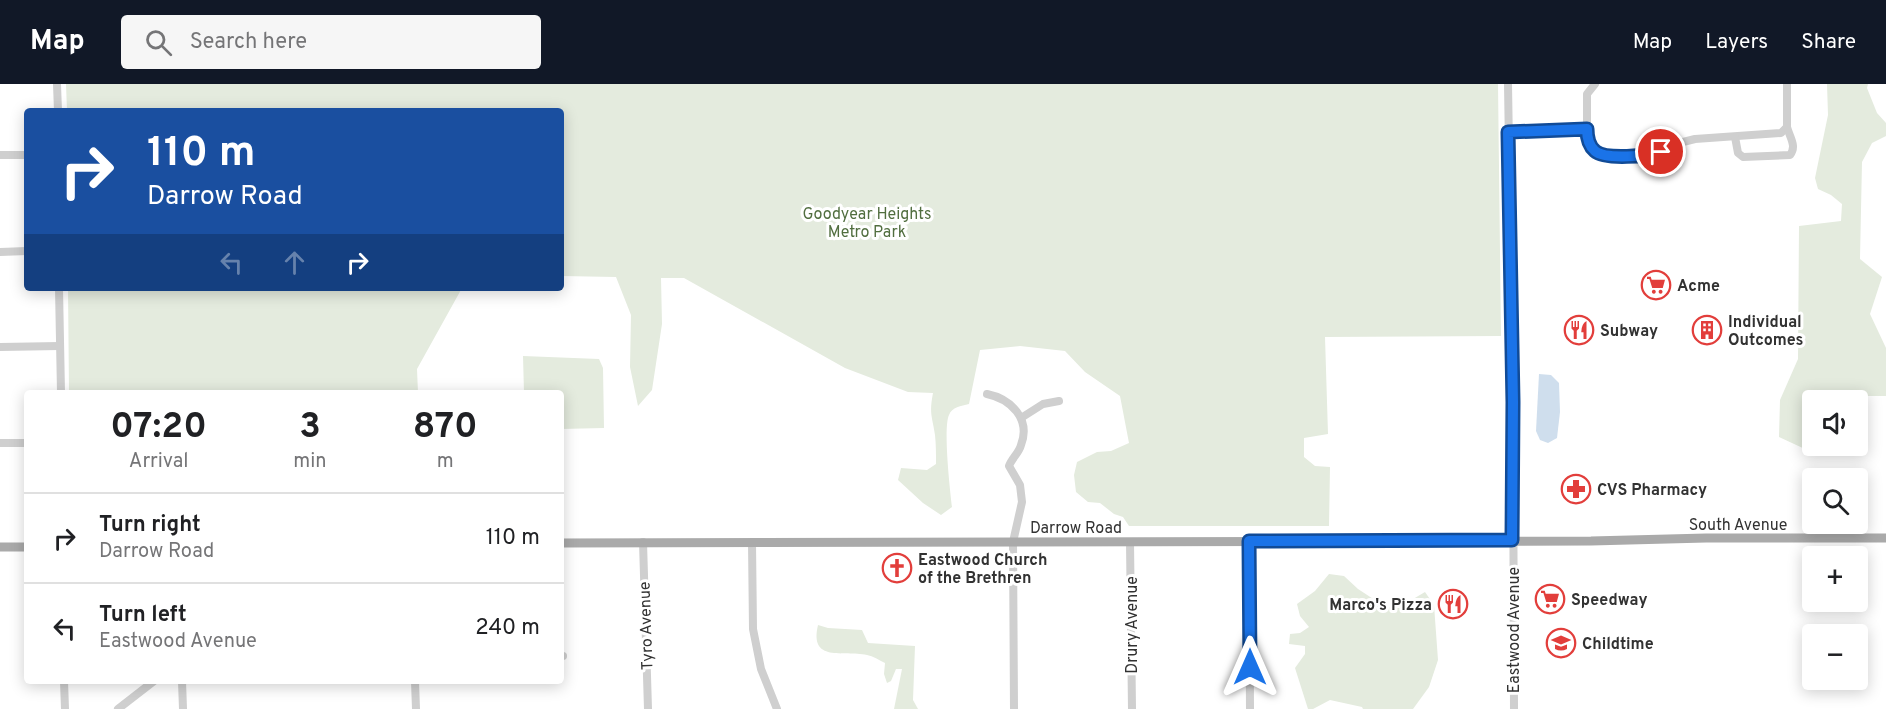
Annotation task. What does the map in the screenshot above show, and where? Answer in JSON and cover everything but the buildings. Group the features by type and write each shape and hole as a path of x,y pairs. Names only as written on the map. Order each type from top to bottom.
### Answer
{"main road":[{"name":"South Avenue","path":"1591,541 1706,538 1886,538"},
{"name":"Darrow Road","path":"564,543 1591,541"},
{"path":"0,547 24,547"}],"street":[{"path":"57,84 57,108"},
{"name":"Eastwood Avenue","path":"1508,84 1513,402 1514,709"},
{"path":"1594,84 1587,94 1587,129 1591,147 1597,153 1605,156 1655,154 1688,140 1777,134 1784,132 1788,127"},
{"path":"1735,137 1738,153 1743,157 1790,155 1794,150 1788,127 1787,84"},
{"path":"1508,132 1587,129"},
{"path":"0,155 24,155"},
{"path":"0,252 24,251"},
{"path":"59,291 61,390"},
{"path":"0,347 60,346"},
{"path":"987,394 1010,403 1021,418 1023,429 1023,441 1009,466 1018,479 1021,491 1021,508 1013,542 1014,709"},
{"path":"1021,418 1043,404 1059,401"},
{"path":"0,444 24,443"},
{"path":"1249,541 1250,709"},
{"name":"Tyro Avenue","path":"643,542 648,709"},
{"name":"Drury Avenue","path":"1131,542 1132,709"},
{"path":"752,543 753,629 761,669 777,709"},
{"path":"64,684 65,709"},
{"path":"118,709 150,684"},
{"path":"182,684 183,709"},
{"path":"415,684 416,709"}],"green space":[{"name":"Goodyear Heights Metro Park","path":"66,84 1498,84 1501,336 1325,337 1328,434 1304,438 1304,457 1315,466 1330,467 1329,526 1129,526 1123,517 1114,514 1100,503 1088,502 1076,492 1074,475 1077,462 1097,452 1111,451 1129,443 1120,396 1085,372 1065,351 1020,346 980,350 969,404 952,410 947,422 952,507 941,515 923,503 898,480 901,468 927,470 936,464 931,410 933,393 908,392 845,368 684,278 661,278 662,324 652,390 638,406 630,367 631,315 616,277 564,276 564,108 67,108"},
{"path":"1827,84 1868,84 1867,88 1877,113 1886,123 1886,136 1872,143 1862,162 1860,259 1882,277 1870,314 1886,348 1886,396 1868,396 1868,390 1802,390 1802,448 1779,437 1780,400 1798,359 1799,226 1841,221 1842,204 1831,195 1818,189 1815,178 1828,115"},
{"path":"68,291 460,291 417,369 418,390 69,390"},
{"path":"523,356 599,359 603,368 604,428 564,429 564,390 524,390"},
{"path":"1329,574 1344,576 1358,589 1387,608 1408,602 1425,592 1434,605 1438,660 1429,687 1413,709 1363,709 1330,700 1313,709 1308,709 1295,668 1305,654 1305,646 1289,644 1290,634 1300,633 1309,627 1300,616 1297,604 1315,591"},
{"path":"818,625 828,628 862,630 868,643 915,646 913,700 918,709 894,709 902,669 896,669 891,681 887,683 884,674 885,663 878,659 867,655 823,650 818,645"}],"water":[{"path":"1539,374 1551,375 1559,383 1560,412 1557,438 1548,443 1540,440 1536,431"}],"place":[{"name":"Acme","path":"1656,285"},
{"name":"Subway","path":"1579,330"},
{"name":"Individual Outcomes","path":"1707,330"},
{"name":"CVS Pharmacy","path":"1576,489"},
{"name":"Eastwood Church of the Brethren","path":"897,568"},
{"name":"Speedway","path":"1550,599"},
{"name":"Marco's Pizza","path":"1453,604"},
{"name":"Childtime","path":"1561,643"}],"route":[{"path":"1250,667 1249,541 1512,540 1513,402 1508,132 1587,129 1591,147 1601,155 1644,155 1661,152"}]}
